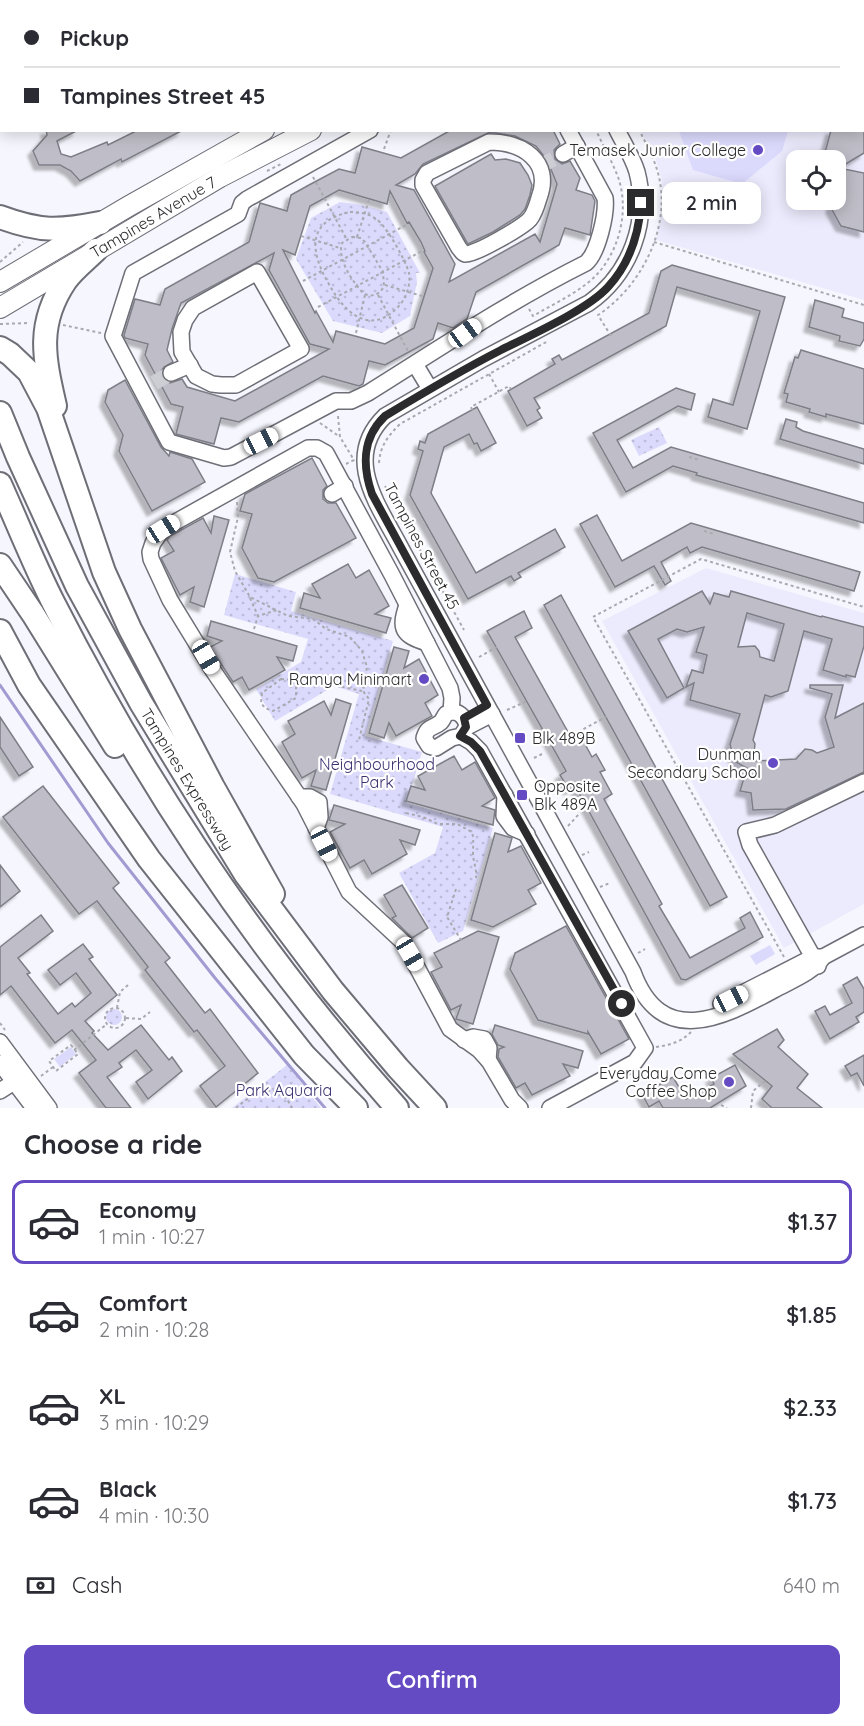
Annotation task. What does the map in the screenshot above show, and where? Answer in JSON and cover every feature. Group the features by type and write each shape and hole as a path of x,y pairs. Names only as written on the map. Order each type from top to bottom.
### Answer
{"highway":[{"path":"0,217 42,229 64,230 100,223"},
{"path":"70,475 44,339 57,295 67,278 96,250"},
{"path":"0,348 29,372 48,408 105,572 130,629 202,766 265,878 296,941"},
{"name":"Tampines Expressway","path":"0,413 77,586 141,703 246,875 340,999 435,1108"},
{"name":"Tampines Expressway","path":"0,484 53,603 110,708 175,817 222,888 283,972 352,1058 397,1108"},
{"path":"0,566 165,822 222,888"},
{"path":"0,631 28,685 149,859 304,1055 356,1108"}],"main road":[{"name":"Tampines Avenue 7","path":"0,282 260,132"},
{"name":"Tampines Avenue 7","path":"0,308 220,177 307,132"}],"street":[{"path":"366,132 247,199 242,203 238,214 133,273 113,336 148,386 169,442 224,458 237,454 336,401 351,401 360,397 465,333 487,317 591,258 606,207 605,198 569,132"},
{"name":"Tampines Street 45","path":"618,132 637,171 641,203 635,242 619,273 608,288 589,303 430,389 385,416 376,424 366,448 364,460 367,479 372,494 402,550 633,972 639,990 656,1009 675,1019 693,1021 716,1017 770,992 818,960 864,935"},
{"path":"489,142 503,142 519,147 530,154 540,166 544,178 541,195 529,220 473,253 463,253 459,248 423,185 424,176 454,158 489,142"},
{"path":"563,154 577,146"},
{"path":"257,272 300,349 236,384 221,386 212,384 196,376 190,364 182,352 180,342 185,320 193,308 257,272"},
{"path":"171,374 190,364"},
{"path":"415,364 430,389"},
{"path":"520,1108 512,1100 488,1060 479,1050 450,1029 404,943 349,892 299,797 214,672 170,600 151,559 150,552 153,543 163,529 308,448 317,448 326,453 338,490 407,604 452,692 456,725 480,751 617,1006 645,1048 635,1062 549,1108"},
{"path":"456,725 490,710"},
{"path":"818,960 750,845 746,832 775,825 864,782"},
{"path":"0,1042 34,1108"},
{"path":"0,1063 19,1078 49,1108"},
{"path":"0,1091 19,1078"}],"path":[{"path":"384,148 390,132"},
{"path":"265,172 285,162"},
{"path":"307,166 346,238"},
{"path":"357,237 369,200"},
{"path":"350,212 365,214 377,219 389,234 408,272 407,292 402,303 388,315 372,320 360,318 348,312 321,272 315,253 315,241 322,226 334,217 350,212"},
{"path":"303,281 406,225"},
{"path":"301,236 340,248"},
{"path":"357,237 365,242 383,272 385,285 378,294 365,294 357,286 342,260 340,248 346,238 357,237"},
{"path":"654,242 864,305"},
{"path":"318,307 422,251"},
{"path":"385,285 422,296"},
{"path":"356,333 365,294"},
{"path":"378,294 415,364"},
{"path":"526,304 533,316"},
{"path":"598,315 611,336"},
{"path":"0,324 49,323 113,336"},
{"path":"379,465 380,455 388,435 400,424 548,341"},
{"path":"489,374 499,392"},
{"path":"472,410 471,407 509,386 511,389"},
{"path":"336,401 340,436 354,460"},
{"path":"310,416 340,436"},
{"path":"689,457 700,460"},
{"path":"382,482 464,630"},
{"path":"232,491 236,500 238,517 230,552 235,571 258,616 254,629"},
{"path":"704,531 714,534"},
{"path":"788,965 593,617 701,559 864,607"},
{"path":"250,597 288,616 312,619 326,629 350,637 362,651 366,668 363,691"},
{"path":"258,616 277,610"},
{"path":"479,657 497,647"},
{"path":"281,679 291,680 296,687 296,698 273,711 265,708 261,703 262,693 281,679"},
{"path":"296,687 310,680 363,691 369,699 359,740"},
{"path":"507,710 527,701"},
{"path":"578,736 576,733 606,717"},
{"path":"534,758 542,754"},
{"path":"406,813 438,824 457,824 472,832 476,878"},
{"path":"568,826 579,814"},
{"path":"456,889 447,917 461,940"},
{"path":"636,954 645,949"},
{"path":"117,1008 120,992 128,985"},
{"path":"117,1008 122,1011 125,1018 124,1023 119,1027 107,1024 106,1014 110,1009 117,1008"},
{"path":"125,1018 141,1019 150,1012"},
{"path":"74,1050 107,1024"},
{"path":"645,1048 671,1045 686,1038 696,1028"},
{"path":"71,1045 74,1050 78,1054 56,1071 49,1061 71,1045"},
{"path":"40,1077 53,1067"},
{"path":"751,1108 753,1091 765,1081"},
{"path":"236,1108 257,1093 267,1091 283,1095 292,1108"},
{"path":"721,1105 727,1108"}],"shaded area":[{"name":"Temasek Junior College","path":"641,132 864,132 864,300 656,240 663,197 662,181 654,154"},
{"name":"Dunman Secondary School","path":"706,568 864,613 864,904 784,948 602,621"}],"green space":[{"path":"680,132 788,132 782,151 742,184 693,170"},
{"path":"340,202 387,212 420,273 416,273 417,282 410,316 382,333 333,321 296,259 311,218"},
{"path":"659,427 667,443 639,456 631,440"},
{"name":"Neighbourhood Park","path":"235,574 296,592 291,611 393,641 365,736 422,752 407,803 493,828 463,931 438,943 399,873 435,853 443,827 330,794 359,694 334,686 275,721 256,689 301,662 308,639 224,615"},
{"path":"770,945 775,954 756,965 750,956"},
{"path":"114,1009 120,1011 122,1017 120,1023 114,1025 108,1023 106,1017 108,1011"},
{"path":"71,1047 76,1054 60,1067 54,1059"},
{"name":"Park Aquaria","path":"287,1065 321,1108 232,1108"}],"building":[{"path":"46,132 74,132 57,141 61,154 71,157 107,142 108,145 134,132 179,132 80,181 71,171 60,165 39,165 33,151 47,135"},
{"path":"447,132 490,132 554,132 560,144 554,150 555,159 562,164 570,161 580,178 576,190 592,195 595,201 590,235 565,228 559,245 476,292 467,319 453,328 438,323 433,339 385,365 369,361 363,384 359,386 323,376 239,422 221,418 214,444 176,434 183,407 171,404 145,355 148,344 125,338 124,335 135,299 160,305 165,289 249,242 260,203 287,211 291,195 339,169 355,173 362,147 401,158","holes":["490,132 515,136 536,146 547,160 557,184 540,242 535,234 449,282 455,264 414,190 396,185 415,174 423,164","339,190 387,204 390,191 407,223 409,222 421,242 433,268 414,328 385,344 336,331 333,342 316,311 315,313 283,250 295,255 310,206","274,253 269,270 310,344 329,349 235,401 187,387 182,379 170,383 165,380 161,371 173,362 167,350 181,303"]},
{"path":"830,132 864,132 864,153 846,164 846,150 826,150"},
{"path":"491,154 495,160 506,159 520,163 532,185 530,195 520,215 468,244 435,186"},
{"path":"846,169 864,173 864,232 841,226 832,210 846,210"},
{"path":"672,265 785,297 747,429 708,417 713,399 733,405 760,311 677,287 666,326 534,398 540,408 537,410 542,418 527,426 508,391 555,364 552,359 559,355 562,360 649,313 661,271"},
{"path":"815,300 844,309 842,317 864,323 864,339 860,346 839,341 840,336 809,327"},
{"path":"801,350 864,369 864,424 826,414 826,417 809,412 810,409 786,402 788,394 784,393 795,357 798,358"},
{"path":"125,380 161,447 169,456 170,452 192,459 205,482 152,511 119,451 123,435 105,402 108,390"},
{"path":"676,388 695,394 691,410 678,406 617,440 633,468 671,447 864,503 864,523 696,475 697,473 673,466 626,492 593,433"},
{"path":"477,407 496,443 481,451 469,434 444,447 431,493 476,573 555,529 565,547 518,573 521,577 514,581 511,576 468,599 410,495 423,451 418,449 420,441 425,443 428,434"},
{"path":"786,419 797,422 796,427 803,431 864,449 864,464 780,439"},
{"path":"312,458 327,486 323,490 323,499 328,503 336,503 356,538 274,582 258,578 242,548 252,514 240,511 245,494"},
{"path":"597,515 622,561 691,523 860,572 854,591 702,547 690,553 687,547 661,562 671,581 665,585 654,566 615,587 580,524"},
{"path":"214,516 229,520 204,607 190,602 194,587 180,595 161,558 174,551 167,540 170,536 203,518 211,533"},
{"path":"348,564 356,578 369,570 389,606 375,614 391,618 386,633 300,608 304,593 320,598 312,584"},
{"path":"702,591 710,604 714,593 729,597 731,591 864,627 864,646 855,677 846,675 846,677 823,670 832,639 804,631 788,691 771,697 765,695 753,740 755,744 753,761 796,759 805,749 817,753 834,747 825,717 832,694 810,688 810,685 843,685 835,718 864,703 864,772 786,809 753,810 751,793 740,791 747,768 734,761 738,761 733,756 730,744 740,714 690,700 694,683 686,687 692,670 703,673 707,655 696,652 704,627 687,632 677,629 658,639 684,688 667,698 628,631","holes":["747,613 784,624 774,661 760,657 755,646 738,647"]},
{"path":"561,595 727,897 710,906 544,605"},
{"path":"524,611 532,628 515,637 572,739 580,735 592,757 596,754 605,770 600,772 612,794 604,799 662,904 659,906 690,958 745,928 740,918 750,912 763,937 686,980 681,979 575,786 569,790 560,775 566,771 487,631"},
{"path":"211,621 297,646 293,661 277,657 285,670 249,690 242,677 233,682 210,647 222,641 207,636"},
{"path":"394,647 409,651 404,668 419,659 438,695 425,703 432,716 396,736 389,723 384,738 369,733"},
{"path":"336,699 351,704 326,790 311,786 316,770 302,778 282,742 295,734 288,721 324,701 331,715"},
{"path":"0,717 33,767 19,776 0,747"},
{"path":"454,756 462,770 475,762 495,798 482,806 495,810 493,825 406,801 411,786 425,790 418,776"},
{"path":"43,786 119,883 113,888 170,958 165,962 205,1013 210,1009 258,1073 216,1107 200,1086 225,1066 197,1030 194,1032 145,970 148,967 97,901 79,914 3,817"},
{"path":"334,805 420,830 415,845 400,840 407,854 372,874 364,860 350,868 330,832 345,824 329,820"},
{"path":"495,833 512,838 508,852 521,846 541,883 528,890 536,904 493,927 471,920"},
{"path":"0,865 20,891 0,907"},
{"path":"402,885 428,928 412,938 392,918 396,916 384,895"},
{"path":"41,915 53,931 18,958 30,973 27,974 58,1014 72,1003 75,1007 91,993 76,973 60,985 48,970 83,944 93,957 89,959 117,995 85,1021 94,1031 92,1033 108,1050 141,1025 169,1060 172,1057 182,1071 148,1099 136,1082 152,1070 136,1050 119,1063 122,1067 107,1077 131,1108 106,1108 79,1073 96,1060 72,1030 55,1043 11,986 0,995 0,947"},
{"path":"566,926 629,1039 601,1054 588,1032 588,1034 538,1020 510,969 515,953"},
{"path":"478,931 499,937 473,1024 456,1019 461,1005 451,1010 431,972 442,967 434,953"},
{"path":"857,977 864,989 864,1012 856,1017 859,1022 830,1039 815,1011 825,1006 830,1015 852,1003 843,985"},
{"path":"495,1025 583,1051 578,1068 563,1064 570,1076 532,1095 525,1083 516,1088 498,1057 499,1049 504,1047 498,1045 492,1034"},
{"path":"777,1029 784,1040 778,1047 808,1074 797,1088 822,1108 772,1108 762,1099 772,1086 733,1054"},
{"path":"864,1055 864,1086 857,1073 851,1076 845,1066"},
{"path":"735,1065 746,1086 710,1108 663,1108 659,1101 649,1107 642,1094 673,1077 686,1099 714,1084 711,1078"}],"waterway":[{"path":"0,685 108,843 215,978 325,1108"}],"tunnel":[{"path":"540,166 563,154"},
{"path":"154,383 171,373"}],"place":[{"name":"Temasek Junior College","path":"758,150"},
{"name":"Ramya Minimart","path":"424,679"},
{"name":"Blk 489B","path":"520,738"},
{"name":"Dunman Secondary School","path":"773,763"},
{"name":"Opposite Blk 489A","path":"522,795"},
{"name":"Everyday Come Coffee Shop","path":"729,1082"}],"route":[{"path":"622,1004 480,751 460,736 465,732 464,718 487,705 372,494 364,460 370,436 376,424 385,416 483,359 589,303 608,288 623,268 635,242 641,203"}]}
